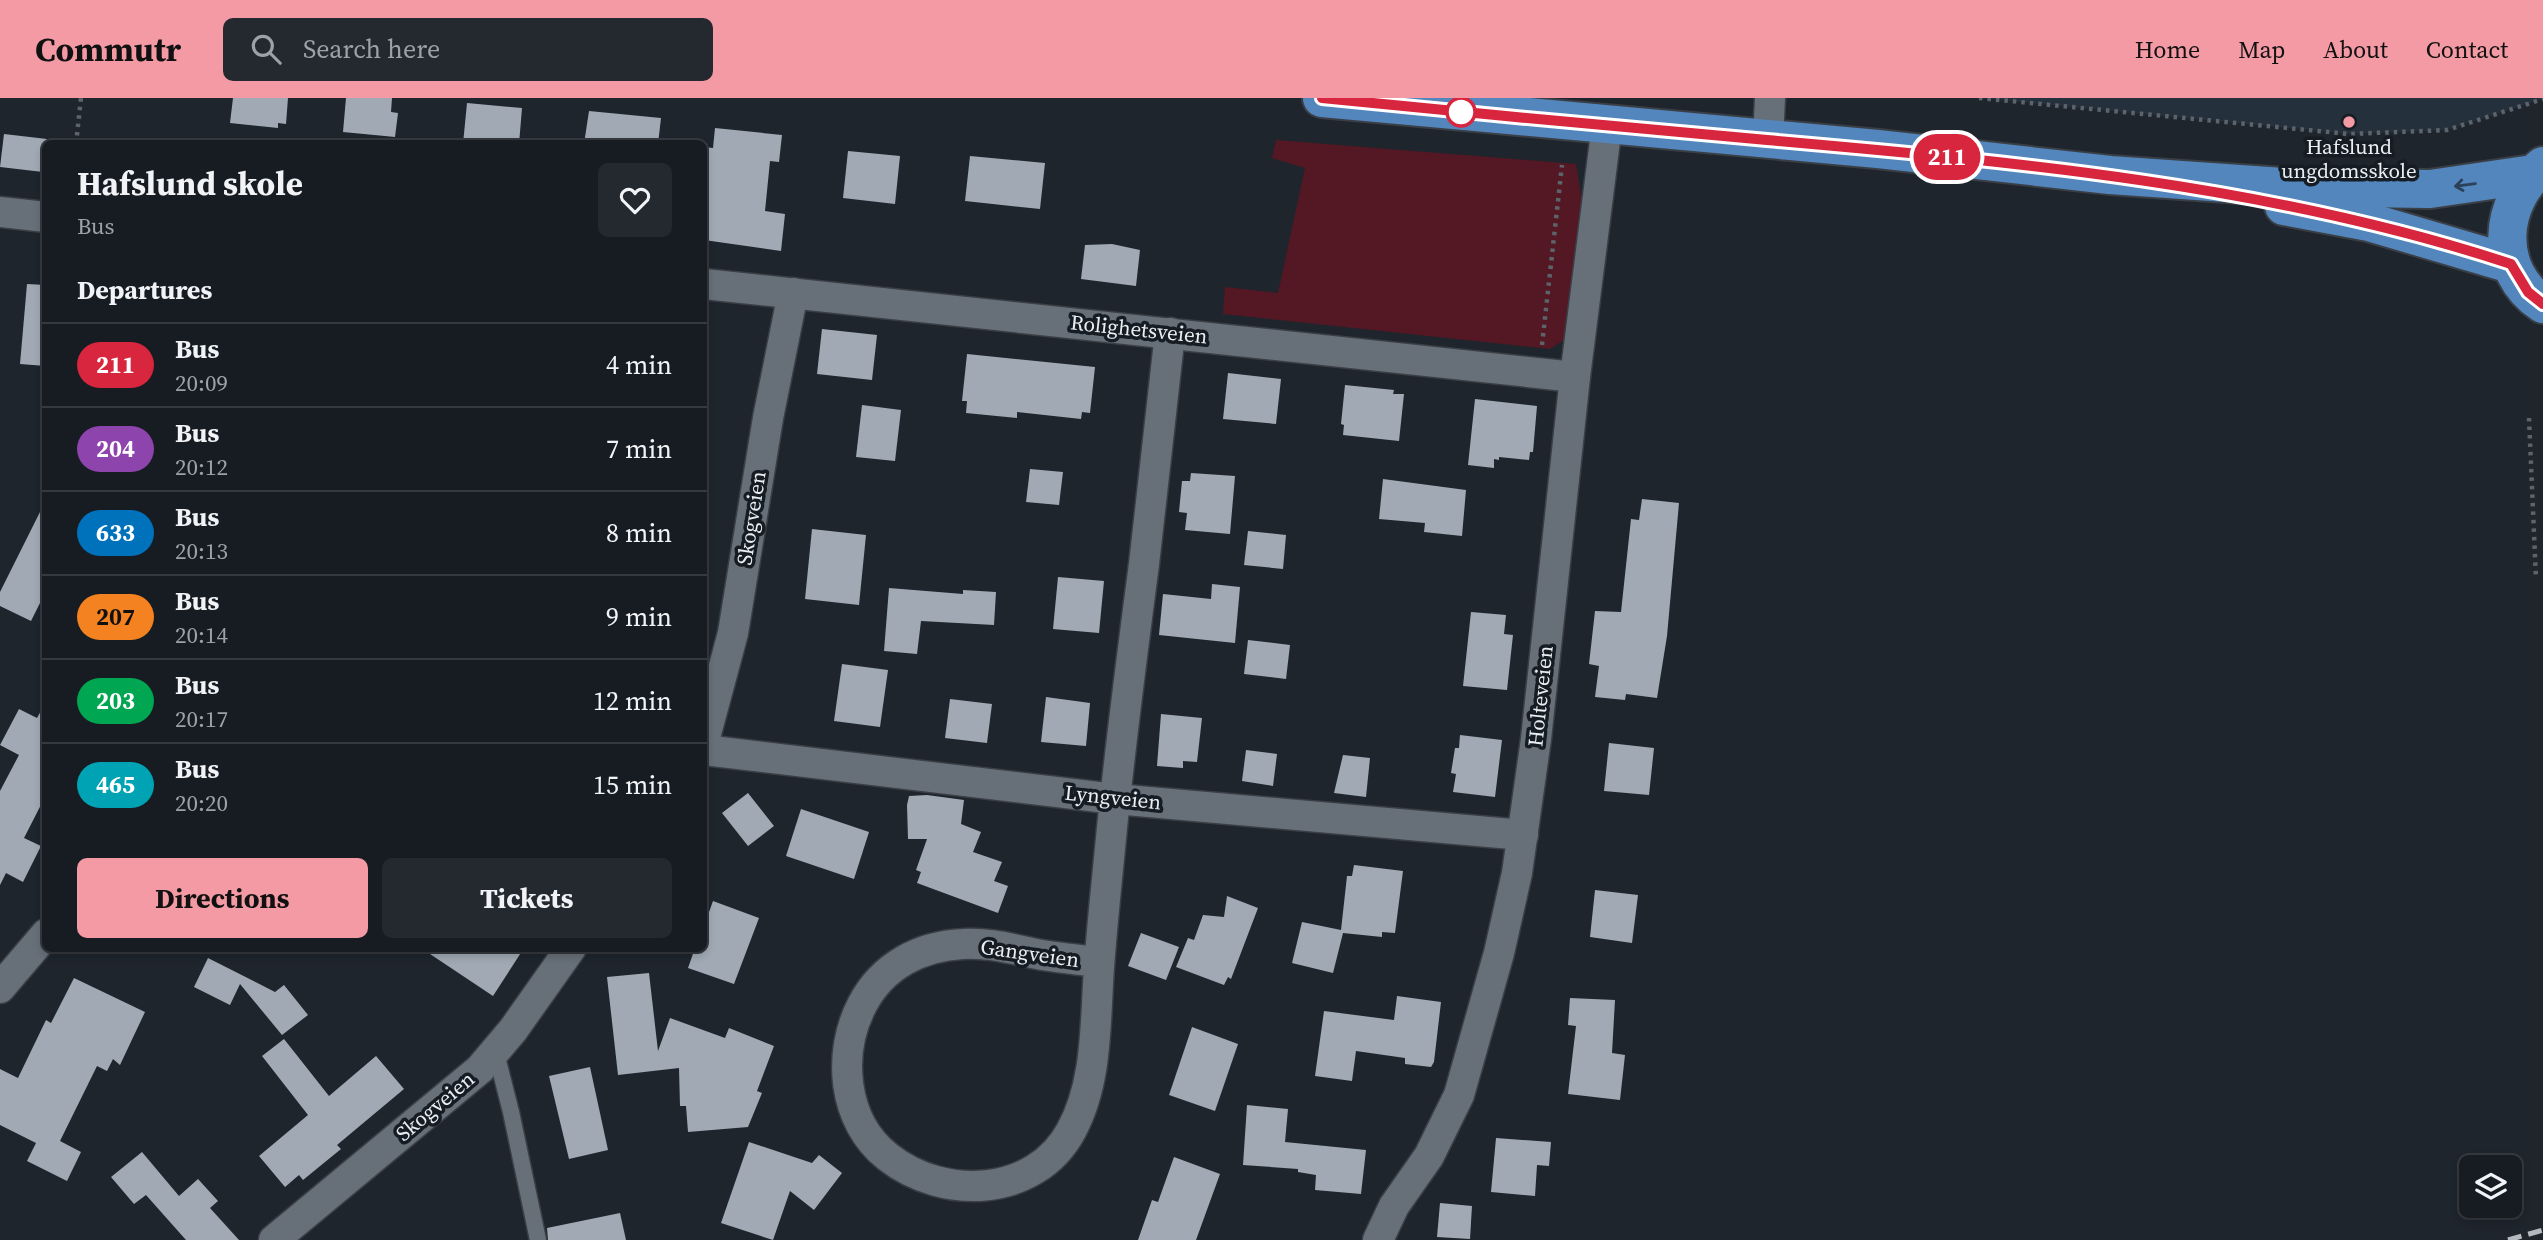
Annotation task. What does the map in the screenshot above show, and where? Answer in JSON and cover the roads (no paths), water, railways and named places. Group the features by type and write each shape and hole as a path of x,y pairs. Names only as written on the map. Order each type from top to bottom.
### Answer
{"highway":[{"path":"1322,98 1878,149 2110,175 2283,187 2389,189 2469,185 2538,170"},
{"path":"2538,170 2514,201 2509,216 2507,240 2511,264 2528,292 2543,304"},
{"path":"2110,175 2369,222 2511,264"}],"street":[{"path":"1768,140 1770,98"},
{"name":"Holteveien","path":"1378,1240 1394,1206 1429,1156 1459,1095 1499,953 1523,835 1536,739 1575,377 1606,125"},
{"path":"0,212 42,217"},
{"name":"Rolighetsveien","path":"707,284 1575,377"},
{"name":"Skogveien","path":"707,730 733,633 768,418 793,293"},
{"name":"Gangveien","path":"1099,962 991,945 963,944 936,948 897,964 883,974 856,1017 846,1056 850,1097 866,1132 888,1157 908,1169 955,1185 976,1188 1001,1185 1040,1167 1058,1152 1069,1135 1087,1090 1093,1060 1099,962 1115,799 1170,332"},
{"name":"Lyngveien","path":"707,750 1115,799 1523,835"},
{"path":"0,988 42,939"},
{"name":"Skogveien","path":"274,1240 445,1100 496,1053 568,952"}],"lane":[{"path":"496,1053 538,1240"}],"railway":[{"path":"2508,1240 2543,1230"}],"place":[{"name":"Hafslund ungdomsskole","path":"2349,122"}]}
